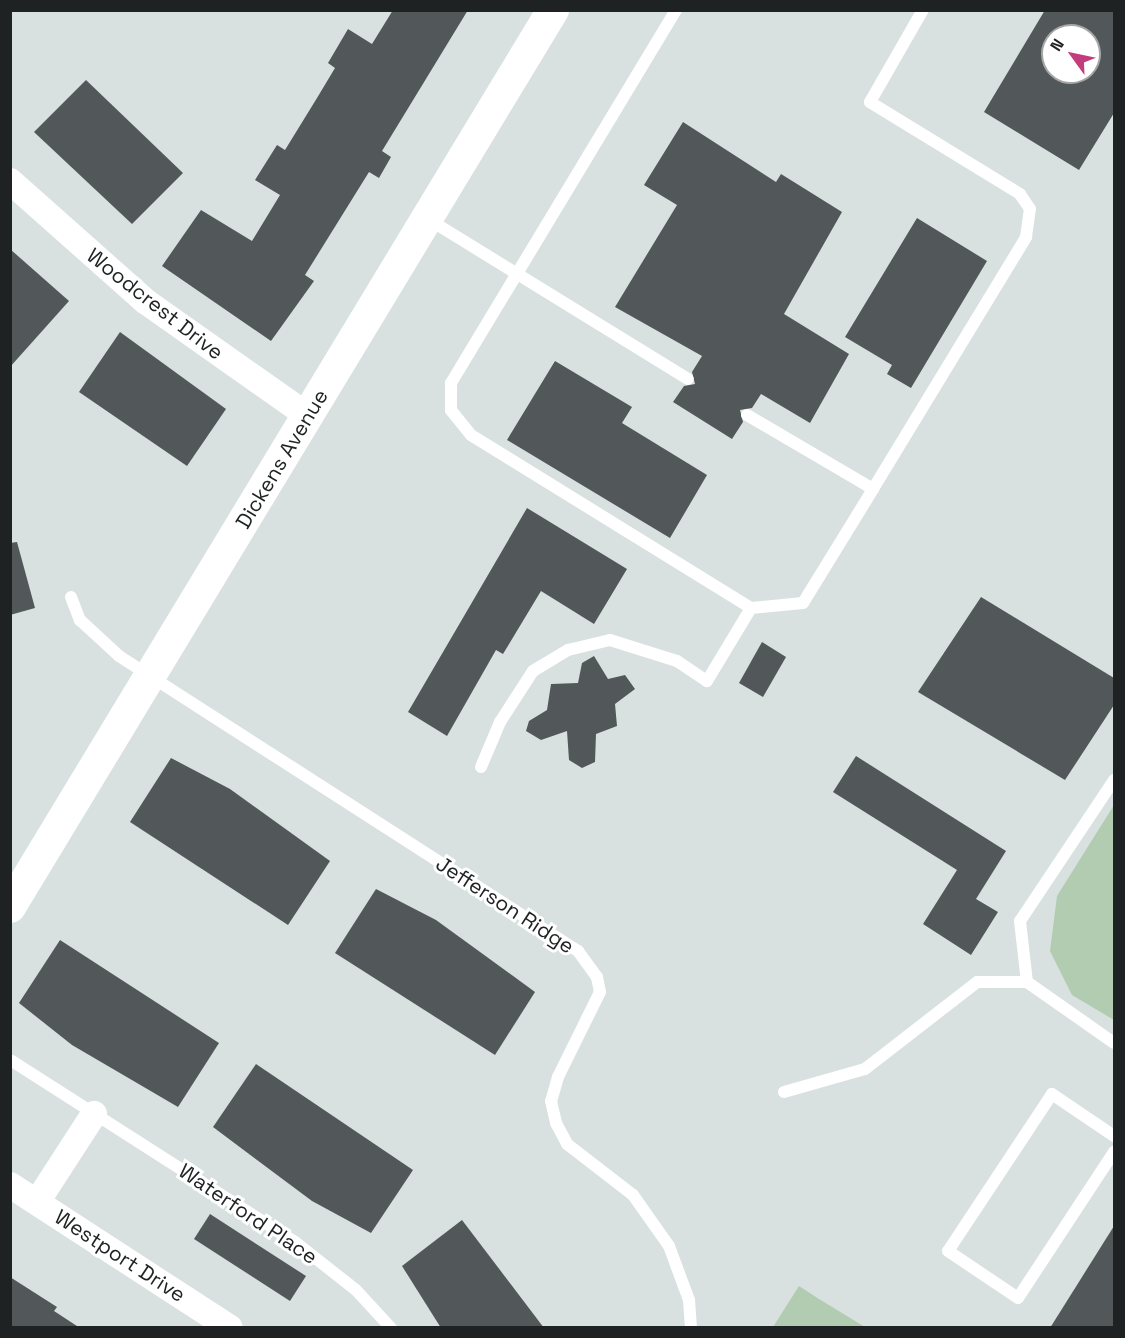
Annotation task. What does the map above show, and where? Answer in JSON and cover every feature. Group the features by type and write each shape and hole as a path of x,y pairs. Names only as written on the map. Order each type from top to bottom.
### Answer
{"street":[{"name":"Dickens Avenue","path":"10,907 554,10"},
{"name":"Woodcrest Drive","path":"10,181 145,301 308,416"},
{"path":"37,1202 94,1114"},
{"name":"Westport Drive","path":"10,1185 230,1328"}],"lane":[{"path":"676,10 451,382 451,410 471,435 751,608 803,603 1026,237 1030,209 1020,194 870,102 923,10"},
{"path":"428,219 688,379"},
{"path":"747,415 873,489"},
{"path":"71,597 95,636 151,676"},
{"path":"481,767 500,722 533,671 568,650 610,640 677,661 707,681 751,608"},
{"name":"Jefferson Ridge","path":"151,676 578,951 597,977 600,992 558,1077 551,1101 556,1123 567,1144 633,1195 669,1246 689,1300 691,1328"},
{"path":"1027,982 1020,921 1114,780"},
{"path":"784,1092 865,1069 977,982 1027,982 1114,1043"},
{"name":"Waterford Place","path":"12,1061 295,1242 356,1290 391,1328"},
{"path":"1114,1136 1052,1095 948,1251 1018,1298 1114,1152"}],"green space":[{"path":"1114,805 1114,1020 1072,995 1050,951 1057,896"},
{"path":"799,1286 819,1299 865,1327 773,1327"}],"building":[{"path":"393,10 468,10 382,151 391,157 379,178 369,172 305,275 314,281 271,341 162,266 201,210 252,241 280,195 255,180 277,145 285,150 335,68 328,63 348,29 372,44"},
{"path":"1045,10 1114,10 1114,113 1079,170 984,112"},
{"path":"86,80 183,173 132,224 34,132"},
{"path":"683,122 776,182 781,174 842,212 784,314 849,354 810,423 761,394 752,408 740,410 743,422 732,439 673,402 684,386 695,384 692,372 702,356 615,307 677,205 644,185"},
{"path":"917,218 987,261 911,388 887,374 892,365 845,337"},
{"path":"10,249 69,301 10,367"},
{"path":"120,332 226,409 187,466 79,392"},
{"path":"555,361 632,407 622,423 707,475 670,538 507,440"},
{"path":"527,508 627,569 594,624 541,591 503,654 496,650 447,736 408,712"},
{"path":"17,542 35,608 10,615 10,543"},
{"path":"981,597 1114,678 1114,705 1065,780 918,692"},
{"path":"762,642 786,657 763,697 739,683"},
{"path":"594,656 608,679 625,675 635,689 615,704 617,726 596,734 595,762 582,768 569,760 567,731 541,740 526,731 529,721 547,710 551,684 578,683 582,663"},
{"path":"856,756 1006,851 976,899 998,912 971,955 923,924 957,870 833,792"},
{"path":"171,758 230,789 330,861 288,925 130,822"},
{"path":"376,889 436,920 535,992 495,1055 335,953"},
{"path":"60,940 219,1043 178,1107 72,1045 19,1003"},
{"path":"256,1064 413,1170 371,1233 312,1201 213,1127"},
{"path":"210,1214 306,1276 290,1301 194,1239"},
{"path":"462,1220 544,1328 441,1328 402,1266"},
{"path":"1114,1226 1114,1328 1050,1328"},
{"path":"10,1277 57,1307 54,1311 80,1328 10,1328"}]}
